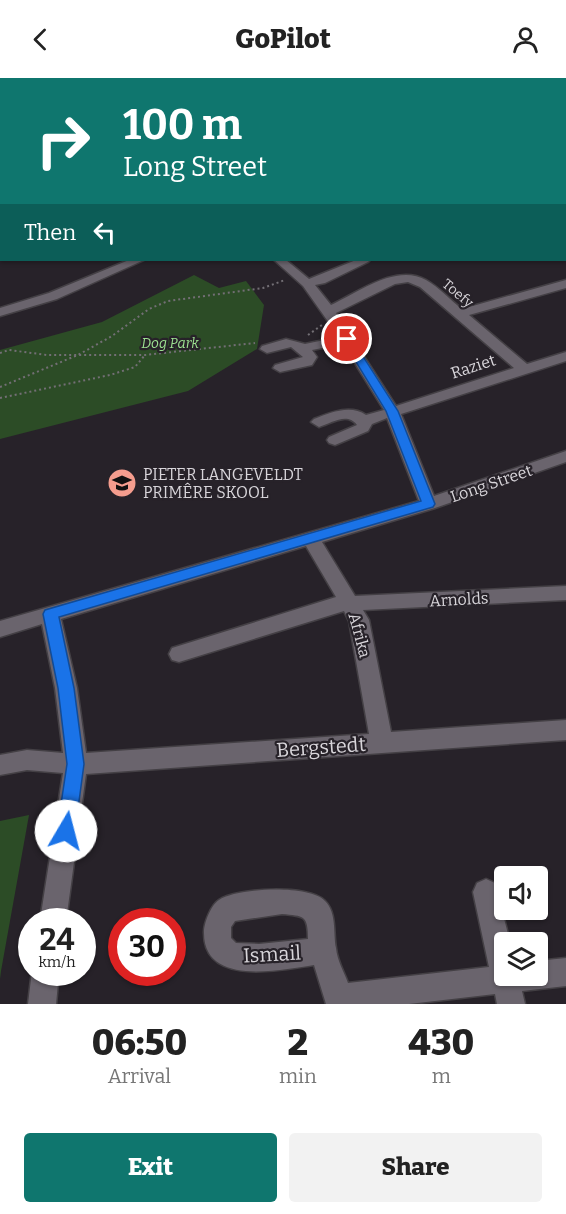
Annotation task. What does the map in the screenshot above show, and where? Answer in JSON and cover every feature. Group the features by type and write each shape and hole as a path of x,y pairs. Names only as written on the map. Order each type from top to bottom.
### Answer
{"street":[{"path":"0,312 53,296 136,261"},
{"path":"281,261 302,279 332,315 392,411 429,504"},
{"path":"302,279 321,280 362,261"},
{"name":"Toefy","path":"332,315 391,280 406,278 420,282 524,369"},
{"path":"459,314 566,284"},
{"path":"263,346 347,339"},
{"path":"280,368 310,359 305,343"},
{"name":"Raziet","path":"364,421 566,356"},
{"path":"319,422 346,413 357,415 364,421 363,428 335,440"},
{"name":"Long Street","path":"0,629 429,504 566,456"},
{"name":"Afrika","path":"311,538 352,604 359,620 382,742"},
{"name":"Arnolds","path":"179,654 337,604 566,593"},
{"path":"50,614 66,688 76,764 55,908"},
{"name":"Bergstedt","path":"0,765 27,760 76,764 566,730"},
{"path":"486,892 495,932"},
{"name":"Ismail","path":"322,950 339,1001"},
{"path":"548,975 566,972"},
{"path":"339,1001 494,984"},
{"path":"42,1004 44,986"}],"path":[{"path":"0,387 78,355 112,336 149,309 168,301 263,288 302,279"},
{"path":"305,343 316,327 332,315"},
{"path":"0,353 9,350 47,355 145,355 263,346"},
{"path":"0,398 110,375 135,367 145,355"}],"green space":[{"name":"Dog Park","path":"194,275 219,288 246,281 264,305 257,349 188,391 0,439 0,350 102,322"},
{"path":"29,815 1,971 0,979 0,821"}],"place":[{"name":"PIETER LANGEVELDT PRIMÊRE SKOOL","path":"122,483"}],"route":[{"path":"66,831 76,764 66,688 50,614 429,504 392,411 347,339"}]}
